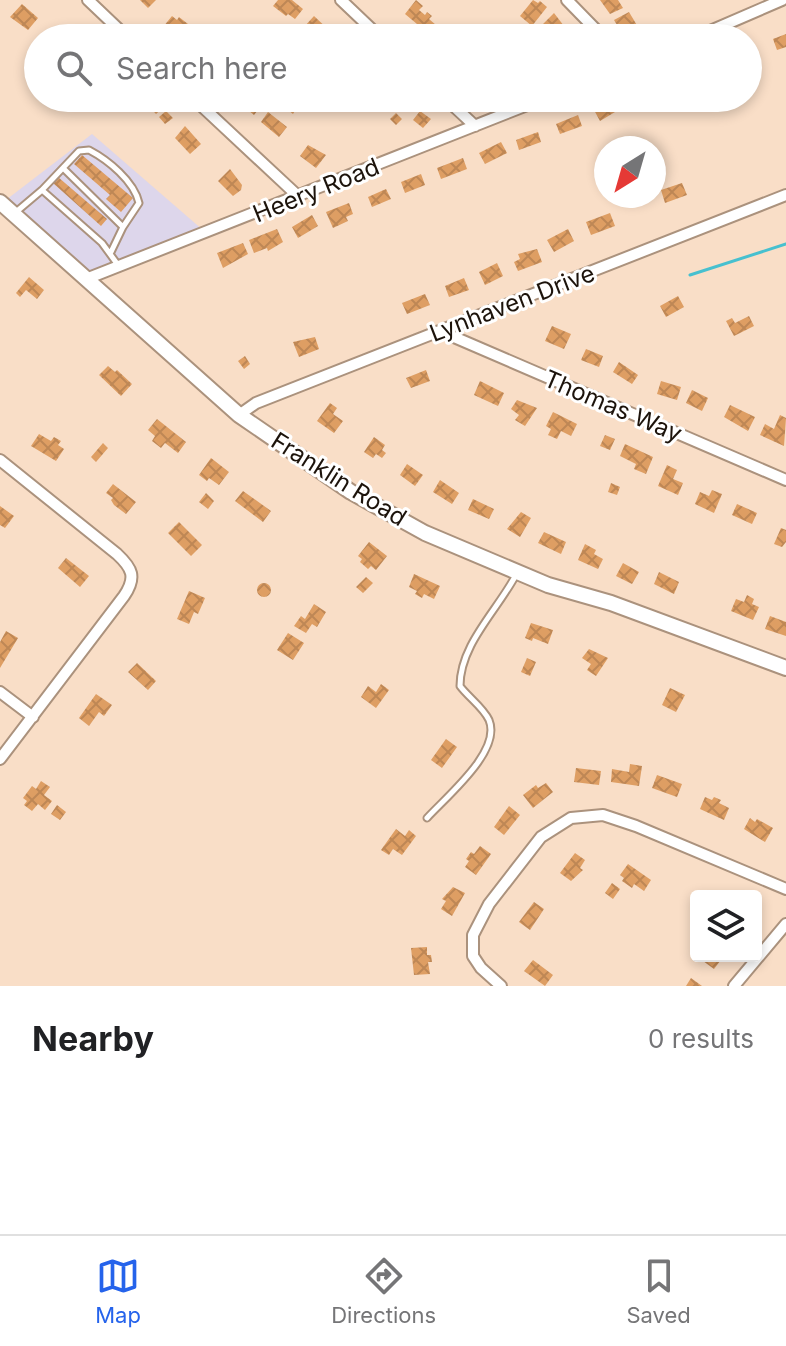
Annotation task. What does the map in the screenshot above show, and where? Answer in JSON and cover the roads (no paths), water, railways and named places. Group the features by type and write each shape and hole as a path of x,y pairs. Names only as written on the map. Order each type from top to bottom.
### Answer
{"main road":[{"name":"Franklin Road","path":"0,202 239,415 374,506 425,533 548,585 611,603 786,668"}],"street":[{"path":"88,0 113,24"},
{"path":"341,0 366,24"},
{"path":"568,0 591,24"},
{"path":"726,24 782,0"},
{"path":"208,112 299,197"},
{"path":"460,112 475,126"},
{"name":"Heery Road","path":"86,279 510,112"},
{"name":"Lynhaven Drive","path":"239,415 256,403 786,195"},
{"name":"Thomas Way","path":"440,331 786,480"},
{"path":"0,460 131,568 131,586 0,759"},
{"path":"0,692 33,717"},
{"path":"501,986 473,956 473,935 489,904 541,837 571,818 603,815 786,889"},
{"path":"734,986 786,924"}],"lane":[{"path":"13,214 42,190 79,151 84,150 107,161 135,190 138,198 137,208 111,252"},
{"path":"63,168 123,227"},
{"path":"42,190 111,252 119,266"},
{"path":"427,818 476,765 492,741 491,724 485,712 460,686 462,662 471,643 504,598 517,572"}],"waterway":[{"path":"690,275 786,244"}]}
